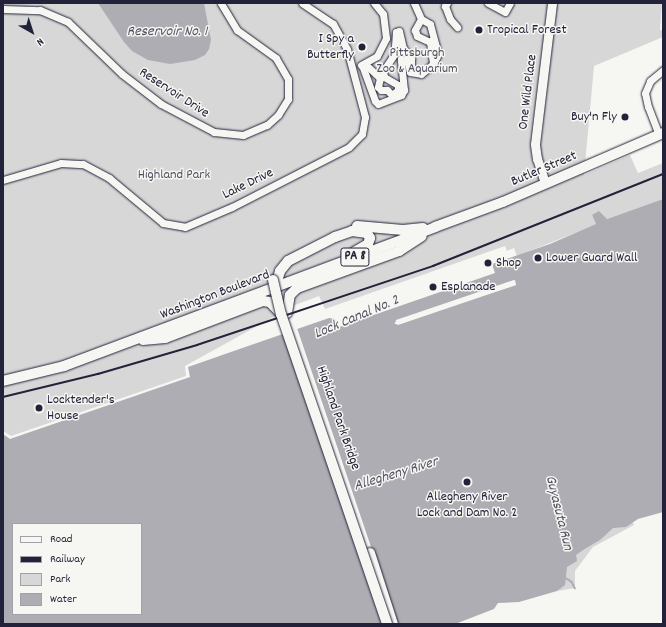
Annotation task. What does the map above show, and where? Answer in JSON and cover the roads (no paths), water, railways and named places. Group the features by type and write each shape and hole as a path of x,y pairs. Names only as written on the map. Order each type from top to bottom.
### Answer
{"highway":[{"name":"Butler Street","path":"435,227 661,134"},
{"path":"284,313 276,282 276,270 286,258 342,228 360,226 403,230 435,227"},
{"path":"284,313 290,295 297,288 399,251 435,227"},
{"name":"Washington Boulevard","path":"3,380 54,370 129,342 276,282 435,227"},
{"path":"360,230 370,236 368,244 363,248 276,282 280,271 290,260 339,234 360,230"},
{"path":"129,342 165,338 258,302 270,302 284,313"},
{"name":"Highland Park Bridge","path":"284,313 387,624"},
{"name":"Highland Park Bridge","path":"284,313 393,624"}],"main road":[{"name":"One Wild Place","path":"545,183 537,159 535,144 552,3"}],"street":[{"name":"Reservoir Drive","path":"3,9 40,10 68,22 122,74 161,104 214,132 243,135 267,125 278,115 288,99 288,79 276,58 237,30 221,3"},
{"name":"Lake Drive","path":"3,180 61,163 83,164 113,181 163,223 185,227 232,207 345,150 354,144 362,134 365,124 364,109 349,55 333,24 311,7 302,3"},
{"path":"362,65 378,56 386,38 383,14 374,3"},
{"path":"362,65 375,101 381,104 401,95 404,90 401,62 404,58 410,72 425,70 433,64 438,49 432,40 430,24 421,19 414,3"},
{"path":"447,3 445,6 450,19 457,27"},
{"path":"488,3 505,12 510,3"},
{"path":"421,19 415,30 417,36 432,40"},
{"path":"378,87 392,96 398,90 398,85 384,77 384,71 398,49 394,46 396,32 399,31 403,48 411,58 411,66 417,72"},
{"path":"362,65 380,78 378,87"},
{"path":"661,134 648,107 646,93 650,81 663,70"},
{"path":"370,90 378,87"}],"water":[{"name":"Reservoir No. 1","path":"98,3 204,3 211,40 209,49 205,55 195,60 170,64 148,60 132,51 124,42"},
{"name":"Allegheny River","path":"663,199 663,512 638,519 626,527 613,528 600,540 576,555 577,561 567,567 565,585 557,591 519,602 498,603 494,609 455,624 3,624 3,434 10,439 190,377 188,367 329,318 335,319 339,327 495,273 492,264 550,244 596,224 592,215 599,211 607,219","holes":["514,280 516,285 395,324 396,320"]}],"waterway":[{"name":"Guyasuta Run","path":"566,578 572,582 575,588"}],"railway":[{"path":"3,397 98,374 197,345 433,266 663,174"}],"place":[{"name":"Tropical Forest","path":"479,30"},
{"name":"I Spy a Butterfly","path":"362,47"},
{"name":"Buy'n Fly","path":"625,117"},
{"name":"Lower Guard Wall","path":"538,258"},
{"name":"Shop","path":"488,263"},
{"name":"Esplanade","path":"433,287"},
{"name":"Locktender's House","path":"39,408"},
{"name":"Allegheny River Lock and Dam No. 2","path":"467,482"}],"park label":[{"name":"Pittsburgh Zoo & Aquarium","path":"417,62"},
{"name":"Highland Park","path":"174,175"}],"water label":[{"name":"Lock Canal No. 2","path":"357,318"}]}
